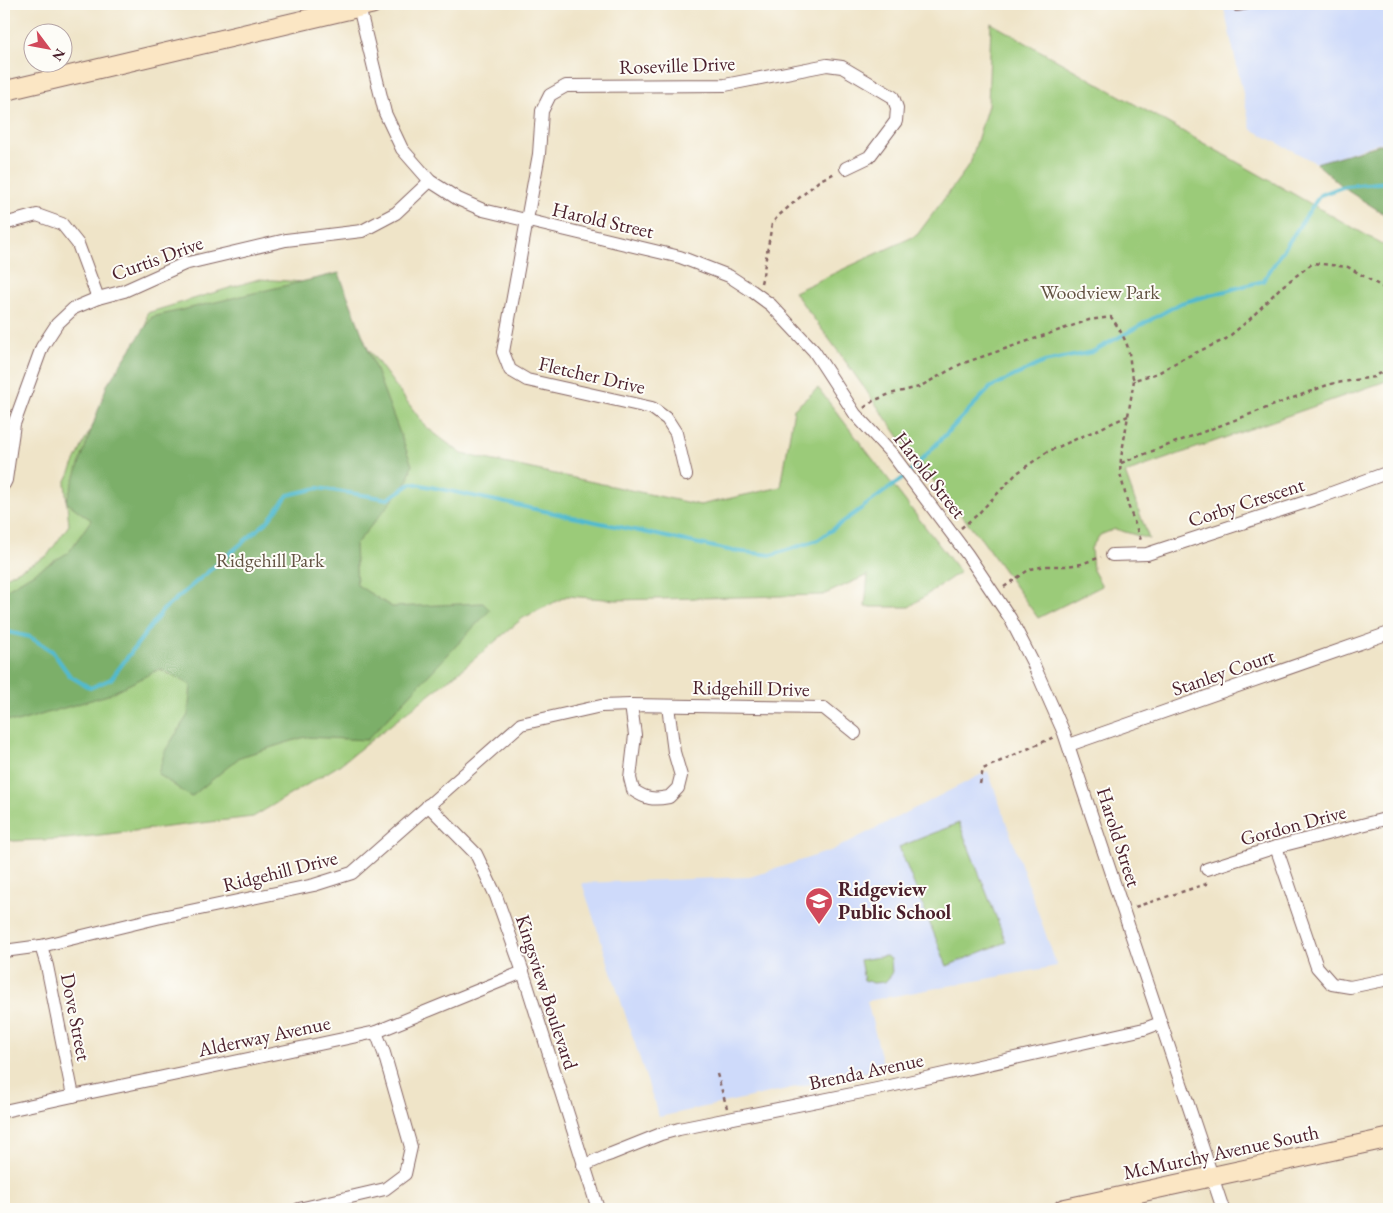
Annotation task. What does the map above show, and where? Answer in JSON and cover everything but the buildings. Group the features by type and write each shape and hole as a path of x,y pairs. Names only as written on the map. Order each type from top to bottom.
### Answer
{"main road":[{"path":"4,91 363,5"},
{"name":"McMurchy Avenue South","path":"1063,1209 1389,1138"}],"street":[{"name":"Harold Street","path":"363,5 385,113 402,149 430,181 458,199 483,210 680,257 729,276 757,294 771,305 814,352 854,414 892,454 952,535 1010,618 1032,661 1069,745 1223,1209"},
{"name":"Roseville Drive","path":"526,221 539,154 542,111 550,95 566,86 725,85 827,65 842,67 893,98 897,108 896,120 869,157 846,168"},
{"name":"Curtis Drive","path":"4,484 14,424 42,346 57,324 74,308 98,298 124,291 184,264 286,240 362,230 396,213 430,181"},
{"path":"4,224 37,215 62,224 78,244 98,298"},
{"name":"Fletcher Drive","path":"526,221 503,352 510,370 527,380 652,408 667,419 676,433 686,475"},
{"name":"Corby Crescent","path":"1112,555 1147,554 1318,498 1389,472"},
{"name":"Stanley Court","path":"1069,745 1389,633"},
{"name":"Ridgehill Drive","path":"631,705 635,735 630,778 633,790 642,796 654,800 669,798 678,788 680,776 674,752 668,706"},
{"name":"Ridgehill Drive","path":"4,951 41,946 157,918 314,885 352,873 521,724 602,706 824,708 856,733"},
{"name":"Kingsview Boulevard","path":"428,805 476,854 496,896 523,972 598,1209"},
{"name":"Gordon Drive","path":"1207,869 1276,847 1389,818"},
{"path":"1276,847 1316,968 1332,984 1350,988 1389,979"},
{"name":"Dove Street","path":"41,946 47,966 73,1096"},
{"name":"Alderway Avenue","path":"4,1112 376,1032 523,972"},
{"name":"Brenda Avenue","path":"583,1166 660,1134 877,1089 1144,1029 1160,1023"},
{"path":"298,1209 385,1189 406,1174 411,1147 384,1053 376,1032"}],"lane":[{"path":"1236,4 1238,8 1259,4"}],"path":[{"path":"757,294 764,275 772,224 777,217 820,180 846,168"},
{"path":"1134,380 1158,373 1182,359 1226,339 1250,319 1280,288 1314,262 1348,267 1389,291"},
{"path":"854,414 873,401 890,394 918,387 960,364 1089,320 1111,317 1127,346 1131,373 1134,380 1120,473 1128,505 1147,554"},
{"path":"1121,463 1330,384 1374,377 1389,366"},
{"path":"952,535 977,515 1017,473 1047,452 1128,416"},
{"path":"994,595 1012,580 1030,569 1082,564 1112,555"},
{"path":"980,784 983,769 1064,733"},
{"path":"1124,911 1206,884 1207,869"},
{"path":"716,1074 730,1119"}],"shaded area":[{"path":"1223,4 1389,4 1389,140 1316,163 1251,129"},
{"name":"Ridgeview Public School","path":"988,771 1057,966 867,1001 884,1068 659,1117 582,883 750,877 833,850"}],"green space":[{"name":"Woodview Park","path":"991,23 1389,248 1389,380 1125,473 1149,539 1115,529 1100,535 1091,548 1093,570 1102,586 1038,618 982,540 909,451 794,292 917,235 970,164 988,105"},
{"path":"1389,142 1389,217 1348,191 1316,163"},
{"path":"339,273 412,465 407,483 355,545 357,585 392,607 483,603 490,610 367,740 305,737 240,757 191,797 158,774 165,751 188,715 191,685 160,669 108,695 17,722 4,719 4,591 69,552 91,520 66,502 107,385 152,317"},
{"name":"Ridgehill Park","path":"259,279 303,282 357,334 426,427 462,454 700,505 781,487 794,409 818,388 960,572 909,607 865,607 868,575 823,595 616,600 567,596 523,618 461,670 338,766 253,817 66,839 14,841 4,839 4,578 47,556 69,525 65,483 86,438 120,379 144,354 147,313"},
{"path":"959,823 1006,942 947,966 899,847"},
{"path":"886,956 891,959 892,974 885,982 873,983 864,980 860,960"}],"waterway":[{"path":"4,631 30,637 52,651 70,676 90,688 111,679 163,610 268,521 288,495 318,488 388,499 412,483 733,551 772,555 818,540 906,476 991,387 1044,362 1092,352 1181,303 1263,281 1320,195 1345,186 1389,182"}],"place":[{"name":"Ridgeview Public School","path":"819,925"}]}
